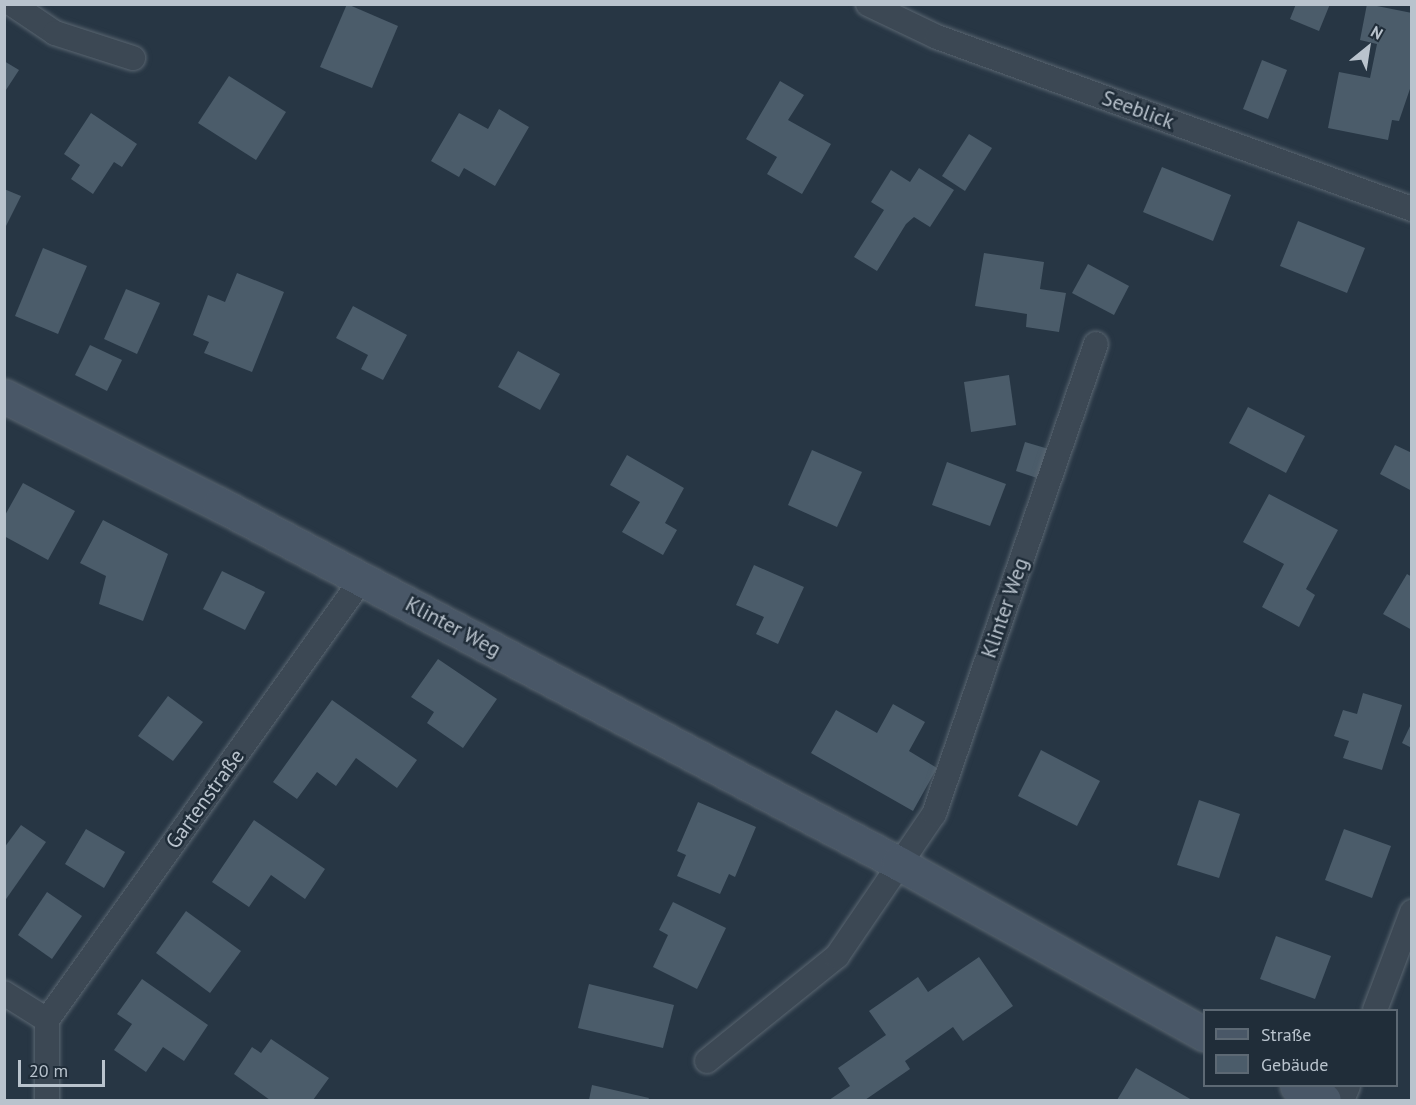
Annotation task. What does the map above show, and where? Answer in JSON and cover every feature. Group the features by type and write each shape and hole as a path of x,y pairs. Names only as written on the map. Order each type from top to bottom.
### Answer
{"street":[{"path":"12,4 55,33 133,58"},
{"name":"Seeblick","path":"868,4 937,37 1412,209"},
{"name":"Klinter Weg","path":"898,863 934,814 1096,344"},
{"name":"Klinter Weg","path":"4,396 362,579 898,863 1203,1033"},
{"name":"Gartenstraße","path":"47,1020 362,579"},
{"path":"707,1061 837,956 898,863"},
{"path":"1376,1009 1412,912"},
{"path":"4,993 47,1020 47,1101"},
{"path":"1299,1087 1324,1101"},
{"path":"1342,1101 1348,1087"}],"building":[{"path":"347,4 398,26 372,88 320,67"},
{"path":"1296,4 1330,4 1319,31 1290,19"},
{"path":"1367,4 1412,13 1412,83 1399,121 1392,120 1388,140 1328,128 1339,72 1370,78 1377,44 1360,40"},
{"path":"1262,60 1287,70 1268,119 1243,109"},
{"path":"4,61 19,70 4,93"},
{"path":"229,76 286,112 256,160 198,123"},
{"path":"780,81 804,95 788,120 831,144 802,194 767,174 777,157 746,139"},
{"path":"499,109 529,127 495,186 464,168 459,177 431,161 459,113 488,129"},
{"path":"91,113 137,144 122,167 114,162 93,194 71,179 80,165 64,154"},
{"path":"969,134 992,148 965,191 942,176"},
{"path":"1162,167 1231,195 1213,241 1143,212"},
{"path":"919,168 954,190 930,227 914,217 906,224 877,271 854,257 884,210 871,202 891,170 910,182"},
{"path":"4,189 21,196 4,230"},
{"path":"1298,221 1365,248 1347,293 1280,266"},
{"path":"43,248 87,266 58,334 15,316"},
{"path":"984,253 1044,262 1040,289 1066,293 1059,332 1026,327 1027,314 975,306"},
{"path":"1088,264 1129,286 1114,315 1072,293"},
{"path":"237,273 284,292 252,372 204,353 209,342 193,335 208,295 225,302"},
{"path":"126,289 160,303 137,354 104,339"},
{"path":"353,306 407,335 383,380 361,369 368,355 336,338"},
{"path":"90,345 122,360 107,391 75,375"},
{"path":"518,351 560,374 540,410 498,387"},
{"path":"1009,375 1016,425 971,432 964,382"},
{"path":"1248,407 1305,436 1286,473 1229,443"},
{"path":"1025,442 1052,450 1043,480 1016,471"},
{"path":"1395,445 1412,453 1412,491 1380,474"},
{"path":"812,450 862,472 837,527 788,505"},
{"path":"627,455 684,488 665,523 677,530 663,555 622,532 640,502 610,485"},
{"path":"947,462 1006,484 990,526 932,505"},
{"path":"23,483 75,511 48,560 4,536 4,517"},
{"path":"1269,494 1338,530 1306,589 1315,595 1299,627 1262,607 1284,564 1243,542"},
{"path":"103,520 168,554 143,621 99,604 106,576 80,563"},
{"path":"754,565 804,587 778,644 756,634 764,617 736,605"},
{"path":"222,571 265,592 245,630 203,609"},
{"path":"1407,574 1412,577 1412,630 1383,614"},
{"path":"438,659 497,699 463,748 427,723 434,712 411,697"},
{"path":"1363,693 1402,705 1382,770 1343,758 1349,741 1334,736 1343,710 1357,714"},
{"path":"168,696 203,722 173,761 138,736"},
{"path":"332,700 417,760 397,788 356,758 336,786 317,772 297,799 273,782"},
{"path":"893,704 925,722 909,751 937,768 913,811 811,753 836,710 877,733"},
{"path":"1412,722 1412,748 1402,743"},
{"path":"1041,750 1100,781 1077,826 1018,796"},
{"path":"1199,800 1240,814 1219,878 1177,865"},
{"path":"698,802 756,827 735,877 729,874 720,894 677,876 686,855 677,851"},
{"path":"254,820 325,869 305,899 271,875 249,907 212,882"},
{"path":"21,825 46,842 4,902 4,848"},
{"path":"86,829 125,852 104,888 65,864"},
{"path":"1344,829 1391,846 1372,898 1325,880"},
{"path":"47,892 82,916 52,959 18,935"},
{"path":"673,902 726,928 697,989 653,967 668,935 659,930"},
{"path":"186,911 241,951 210,993 156,953"},
{"path":"1276,936 1331,956 1315,999 1260,979"},
{"path":"979,957 1013,1006 963,1041 953,1027 905,1061 910,1069 865,1100 829,1100 850,1086 838,1068 886,1035 869,1011 918,977 928,992"},
{"path":"142,979 208,1025 184,1061 163,1047 146,1072 114,1050 132,1024 117,1014"},
{"path":"589,984 674,1005 663,1048 578,1028"},
{"path":"271,1039 329,1078 313,1100 270,1100 234,1074 252,1047 261,1053"},
{"path":"1136,1068 1192,1100 1117,1100"},
{"path":"592,1085 649,1098 648,1100 589,1100"}]}
